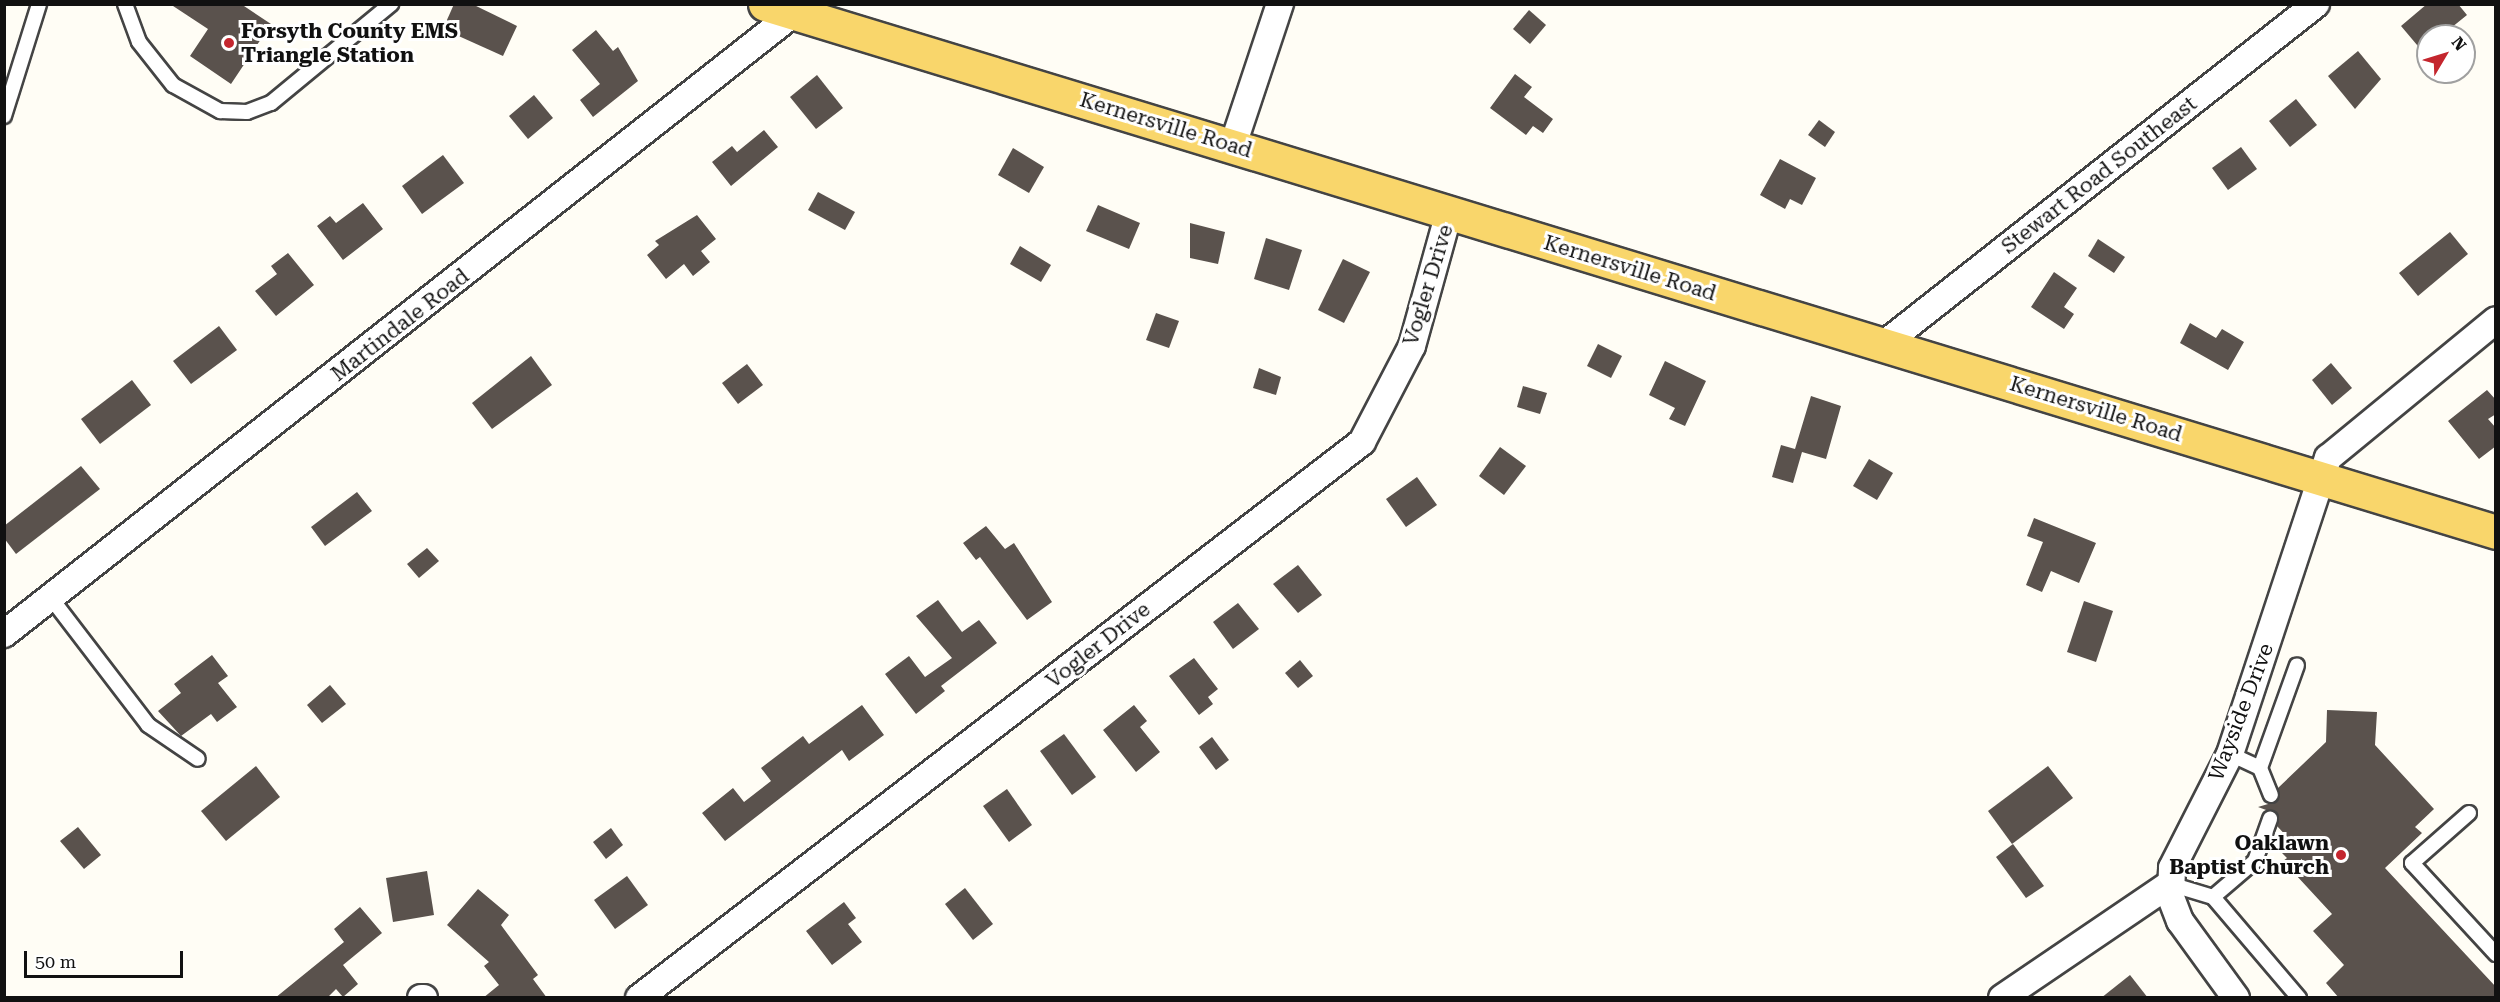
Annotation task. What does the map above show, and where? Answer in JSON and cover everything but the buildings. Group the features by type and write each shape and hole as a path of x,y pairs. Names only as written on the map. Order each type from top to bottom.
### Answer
{"main road":[{"name":"Kernersville Road","path":"780,9 1233,145 2496,532"}],"street":[{"path":"1233,145 1280,4"},
{"name":"Stewart Road Southeast","path":"1883,345 2316,4"},
{"name":"Martindale Road","path":"4,634 780,9"},
{"name":"Vogler Drive","path":"639,998 1362,442 1412,346 1449,213"},
{"name":"Wayside Drive","path":"2236,998 2180,921 2170,884 2178,852 2230,754 2328,458 2496,321"},
{"path":"2002,998 2170,884"}],"lane":[{"path":"4,116 39,4"},
{"path":"125,4 138,42 173,85 220,111 247,112 271,103 392,4"},
{"path":"51,598 152,730 198,759"},
{"path":"2271,795 2260,768 2297,665"},
{"path":"2230,754 2260,768"},
{"path":"2469,813 2412,863 2495,952"},
{"path":"2213,897 2254,861 2270,819"},
{"path":"2170,884 2213,897 2299,998"}],"place":[{"name":"Forsyth County EMS Triangle Station","path":"229,43"},
{"name":"Oaklawn Baptist Church","path":"2341,855"}]}
